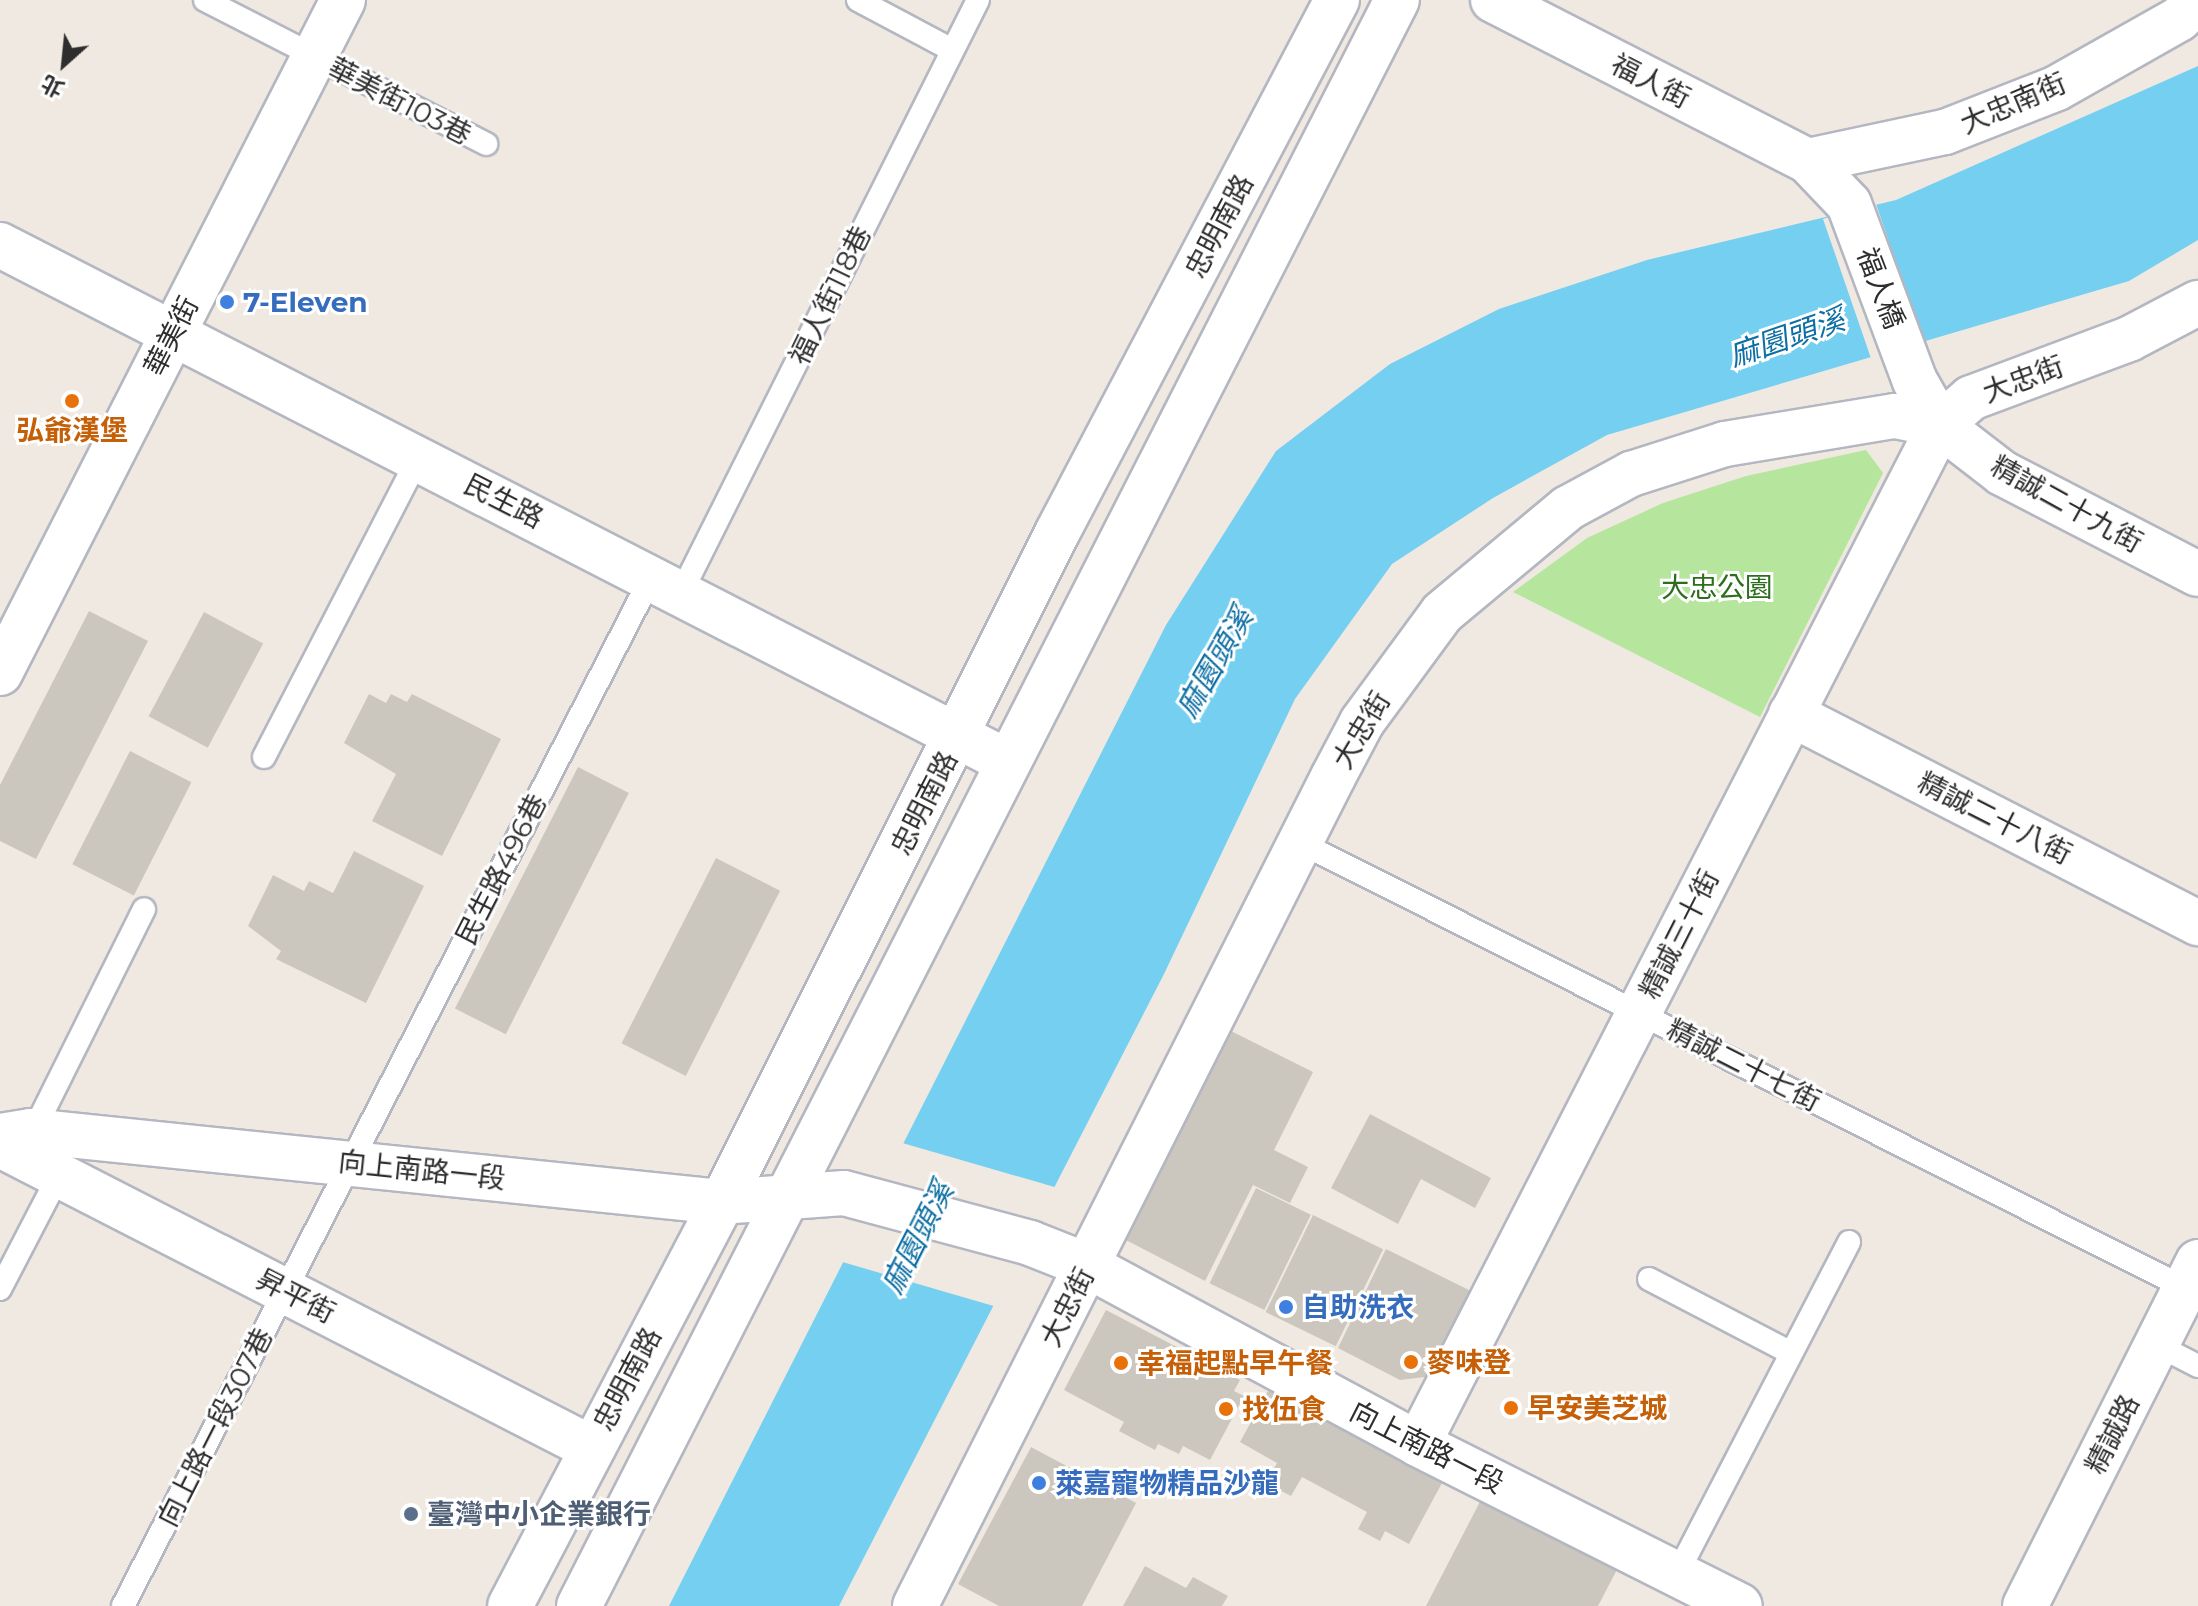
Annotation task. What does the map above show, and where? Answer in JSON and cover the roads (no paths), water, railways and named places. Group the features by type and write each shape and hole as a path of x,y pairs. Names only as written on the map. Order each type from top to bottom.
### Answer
{"street":[{"name":"華美街","path":"0,673 343,0"},
{"name":"忠明南路","path":"510,1606 722,1202 959,736 1057,533 1337,0"},
{"name":"忠明南路","path":"579,1606 1006,761 1397,0"},
{"name":"福人街","path":"1493,0 1808,161"},
{"name":"大忠南街","path":"1808,161 1945,132 2057,88 2179,19 2198,1"},
{"name":"福人橋","path":"1808,161 1849,204 1915,381 1940,425"},
{"name":"民生路","path":"0,245 667,583 1006,761"},
{"name":"大忠街","path":"919,1605 1362,722 1442,613 1568,508 1631,474 1725,444 1895,416 1940,425 1971,398 2129,339 2198,303"},
{"name":"精誠二十九街","path":"1940,425 2002,473 2198,574"},
{"name":"精誠三十街","path":"1418,1444 1940,425"},
{"name":"精誠二十八街","path":"1791,714 2198,923"},
{"name":"向上南路一段","path":"10,1137 350,1163 722,1202 844,1193 1030,1243 1088,1266 1418,1444 1740,1606"},
{"name":"昇平街","path":"10,1137 59,1175 591,1448"},
{"name":"精誠路","path":"2025,1606 2192,1275"}],"lane":[{"name":"華美街103巷","path":"205,0 486,144"},
{"path":"858,0 952,50"},
{"name":"福人街118巷","path":"667,583 978,0"},
{"path":"264,757 419,457"},
{"name":"民生路496巷","path":"350,1163 667,583"},
{"name":"精誠二十七街","path":"1301,843 1639,1012 2192,1275"},
{"path":"10,1137 144,909"},
{"name":"向上路一段307巷","path":"123,1606 350,1163"},
{"path":"0,1289 59,1175"},
{"path":"1677,1574 1849,1242"},
{"path":"1649,1279 1791,1353"},
{"path":"2157,1345 2198,1366"}],"water":[{"name":"麻園頭溪","path":"2198,66 2198,240 2129,281 1607,435 1493,498 1392,564 1295,699 1164,974 839,1606 669,1606 1166,625 1276,451 1390,364 1499,309 1647,260 1896,200"}],"place":[{"name":"7-Eleven","path":"227,302"},
{"name":"弘爺漢堡","path":"72,401"},
{"name":"自助洗衣","path":"1286,1307"},
{"name":"麥味登","path":"1411,1362"},
{"name":"幸福起點早午餐","path":"1121,1363"},
{"name":"早安美芝城","path":"1511,1408"},
{"name":"找伍食","path":"1226,1409"},
{"name":"萊嘉寵物精品沙龍","path":"1039,1483"},
{"name":"臺灣中小企業銀行","path":"411,1514"}],"park label":[{"name":"大忠公園","path":"1717,587"}]}
